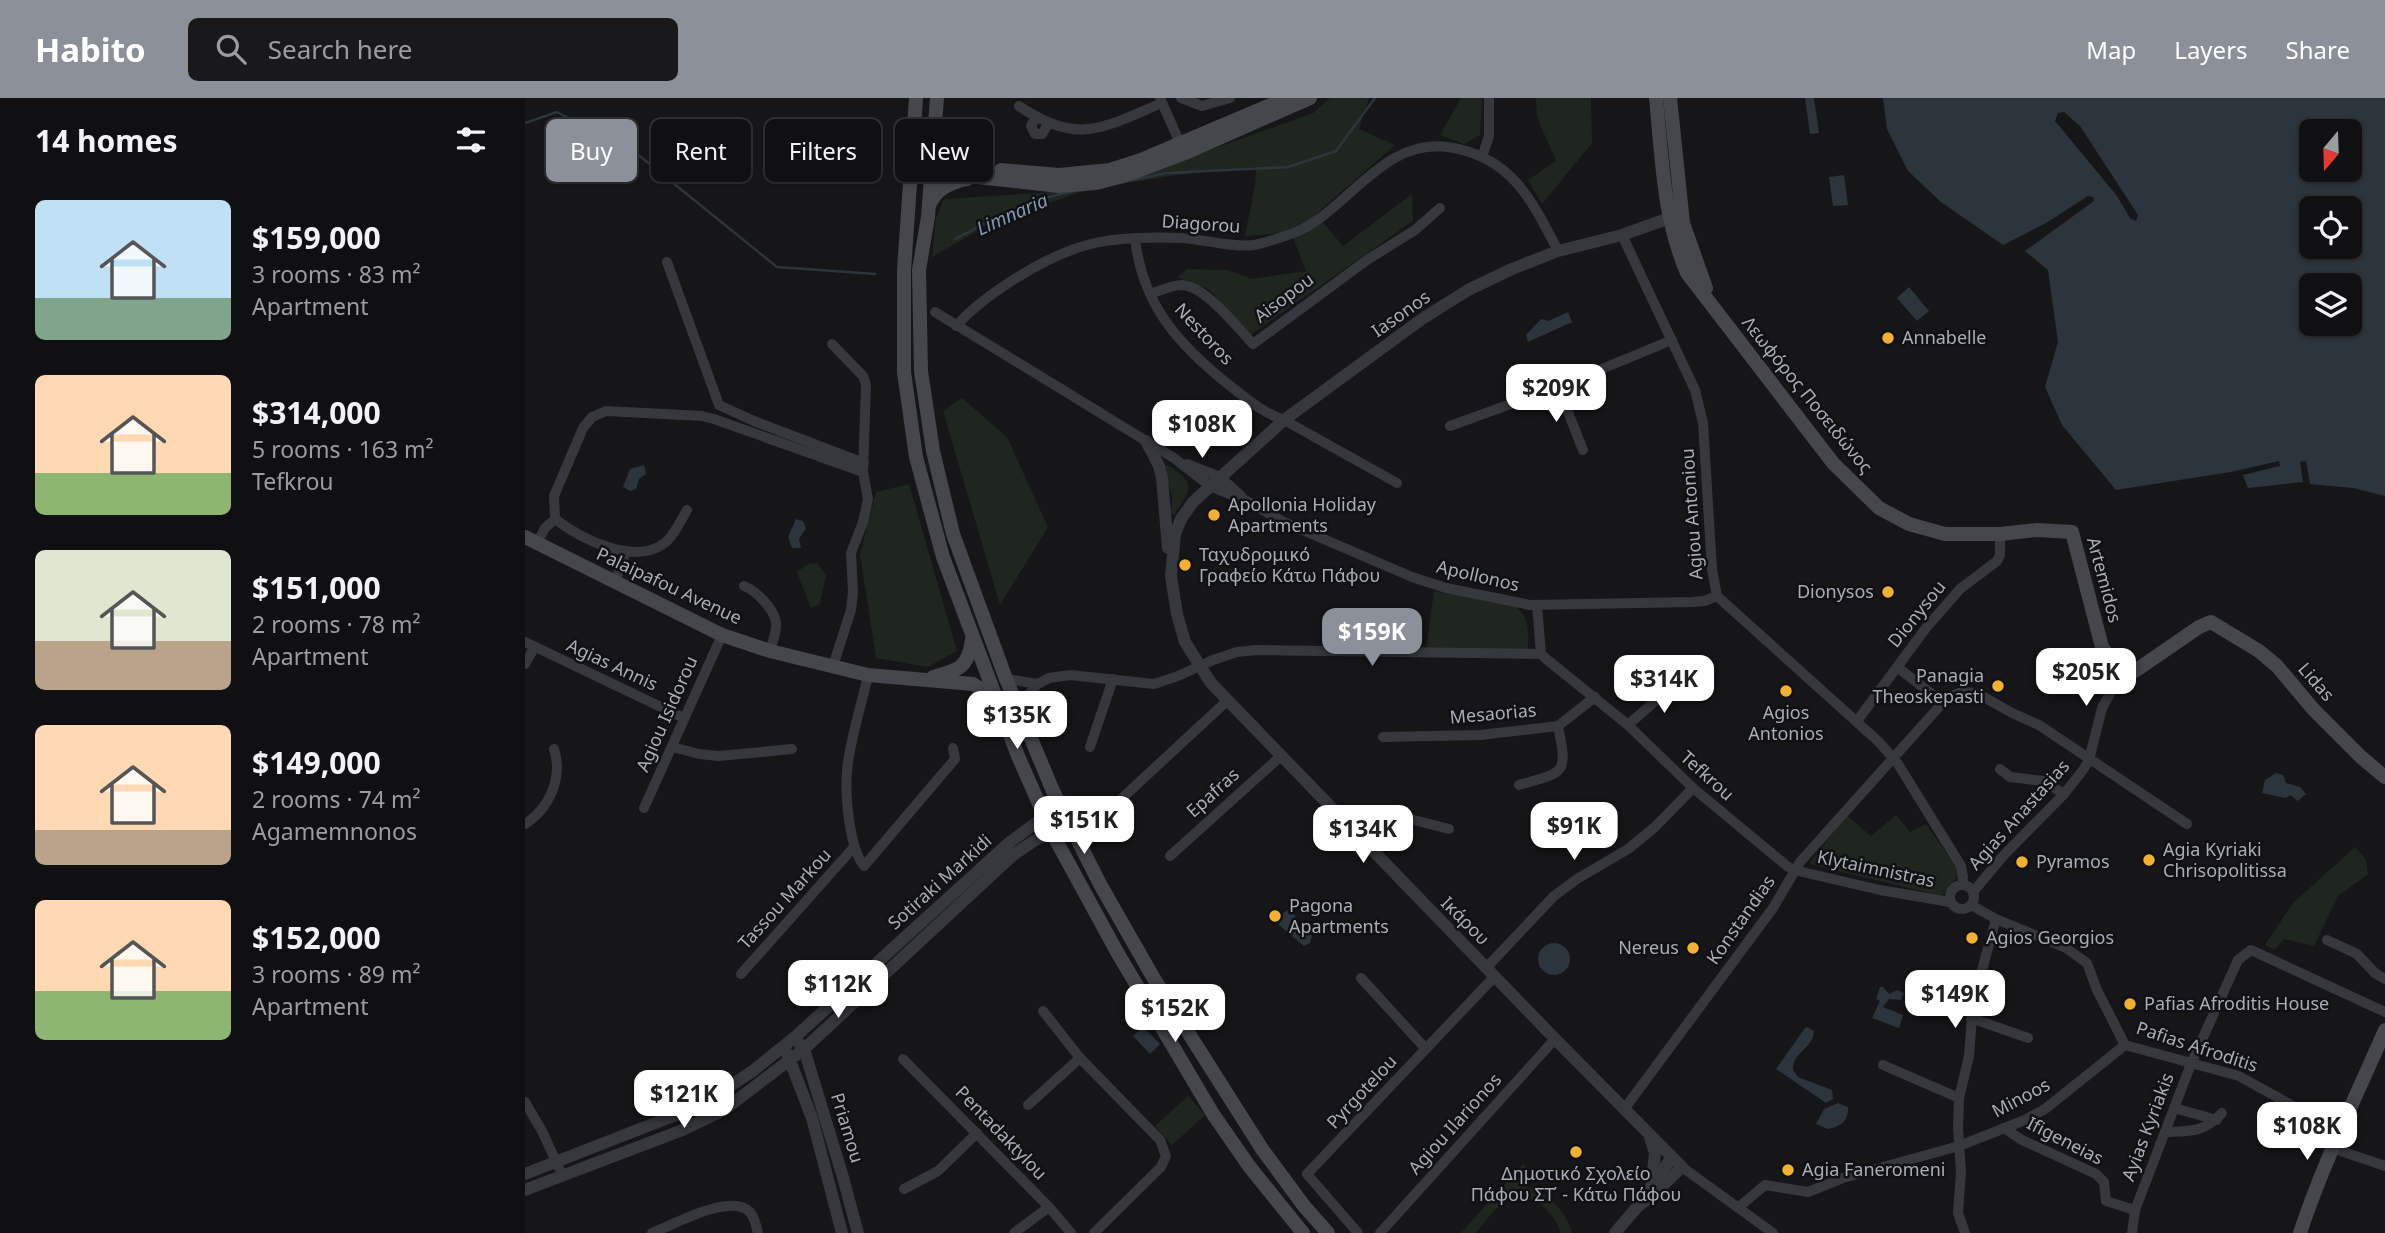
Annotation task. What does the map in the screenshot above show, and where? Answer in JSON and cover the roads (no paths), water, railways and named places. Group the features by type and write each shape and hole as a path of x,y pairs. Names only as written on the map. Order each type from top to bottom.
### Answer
{"main road":[{"path":"915,119 916,98"},
{"path":"935,119 937,98"},
{"path":"993,179 1059,186 1079,185 1127,175 1287,98"},
{"path":"993,170 1077,174 1124,166 1183,148 1310,98"},
{"name":"Λεωφόρος Ποσειδώνος","path":"1656,98 1676,220"},
{"name":"Λεωφόρος Ποσειδώνος","path":"1671,98 1675,244 1687,273 1833,463 1879,508 1909,524 1945,534 2000,534 2036,530 2072,532"},
{"path":"911,182 904,270 904,372 916,457 943,557 972,637 1044,817 1111,941 1213,1114 1249,1166 1303,1233"},
{"path":"928,217 930,182"},
{"path":"952,182 929,202 919,271 921,371 933,452 953,534 1006,679 1068,824 1153,977 1227,1096 1269,1159 1328,1233"},
{"name":"Artemidos","path":"2072,532 2102,647 2122,672"},
{"name":"Palaipafou Avenue","path":"531,540 722,635 770,651 868,676 973,684 996,699"},
{"name":"Lidas","path":"2122,672 2135,671 2199,627 2211,622 2259,651 2277,666 2313,709 2385,777"},
{"name":"Palaipafou Avenue","path":"925,679 959,669 969,655 972,637"},
{"path":"2301,1233 2312,1196 2385,1030"}],"street":[{"path":"1181,98 1202,106 1230,98"},
{"path":"1482,157 1489,136 1489,98"},
{"path":"1019,106 1049,124 1074,130 1095,129 1161,100 1183,148"},
{"name":"Diagorou","path":"957,326 971,309 1040,264 1091,244 1182,238 1252,245 1293,234 1329,212 1359,183 1387,163 1417,149 1430,147 1448,148 1482,157 1512,177 1533,201 1557,251"},
{"name":"Aisopou","path":"1150,295 1174,286 1192,288 1208,299 1253,344 1367,260 1415,230 1440,208"},
{"name":"Iasonos","path":"1215,482 1285,420 1422,319 1468,290 1557,251 1676,220"},
{"name":"Agiou Antoniou","path":"1622,235 1695,390 1703,423 1711,569 1717,596 1857,721 1893,758 1961,866 1962,884"},
{"name":"Nestoros","path":"1135,239 1139,269 1150,295 1168,327 1205,365 1252,403 1397,482"},
{"path":"667,262 717,402 723,408 863,468"},
{"name":"Apollonos","path":"935,312 1285,523 1416,579 1467,593 1537,606 1693,602 1717,596"},
{"path":"1450,426 1558,387 1672,340"},
{"path":"832,344 863,376 866,385 863,468 868,499 863,522 851,553 851,610 833,666"},
{"path":"1558,387 1583,450"},
{"path":"555,519 554,496 587,421 606,411 702,416 863,468"},
{"path":"754,421 755,434"},
{"path":"1146,441 1162,478 1171,566"},
{"name":"Ικάρου","path":"1215,482 1193,502 1181,519 1175,534 1171,566 1177,614 1185,642 1211,683 1355,834 1682,1167 1773,1233"},
{"path":"555,519 591,540 626,551 644,551 658,548 669,540 687,510"},
{"path":"531,540 555,519"},
{"name":"Dionysou","path":"1857,721 1926,628 1960,589 1997,561 2000,555 2000,534"},
{"path":"615,582 626,551"},
{"path":"744,586 758,594 773,615 776,623 770,651"},
{"path":"1020,713 1028,695 1038,684 1049,678 1070,675 1154,684 1237,652 1256,650 1541,654 1537,606"},
{"name":"Agiou Isidorou","path":"644,808 722,635"},
{"path":"525,664 530,645"},
{"name":"Agias Annis","path":"530,645 684,718"},
{"name":"Tefkrou","path":"1541,654 1628,725 1693,788 1794,870"},
{"path":"1897,667 1942,702 1961,692 1977,693 2039,725 2187,824"},
{"path":"2089,760 2102,708 2122,672"},
{"name":"Tassou Markou","path":"868,676 847,771 854,847 864,866 955,759 953,748"},
{"path":"1006,679 1038,684"},
{"path":"1090,747 1113,679"},
{"path":"1628,725 1678,681"},
{"name":"Mesaorias","path":"1383,737 1480,735 1558,726 1595,697"},
{"path":"1119,801 1228,700"},
{"name":"Konstandias","path":"1625,1108 1773,908 1794,870 1942,702"},
{"path":"1519,785 1555,775 1560,769 1564,758 1558,726"},
{"path":"672,747 719,756 792,749"},
{"path":"525,824 544,807 557,779 558,760 554,748"},
{"name":"Epafras","path":"1170,856 1281,757"},
{"name":"Agias Anastasias","path":"1973,892 2004,855 2064,794 2089,760"},
{"path":"2000,769 2010,777 2043,781 2064,794"},
{"name":"Pyrgotelou","path":"1358,1233 1307,1174 1426,1049 1555,896 1577,879 1628,849 1655,827 1693,788"},
{"name":"Sotiraki Markidi","path":"525,1174 704,1104 795,1037 1010,842 1044,817 1061,810"},
{"path":"1355,834 1380,815 1387,813 1449,830"},
{"name":"Sotiraki Markidi","path":"525,1190 705,1121 767,1079 804,1049 1013,855 1051,831 1068,824"},
{"name":"Tassou Markou","path":"741,974 854,847"},
{"name":"Klytaimnistras","path":"1794,870 1880,890 1950,902"},
{"path":"1962,884 1973,892 1971,905 1962,909 1956,908 1950,902 1950,891 1962,884"},
{"name":"Pafias Afroditis","path":"1971,905 1996,919 2066,948 2087,963 2097,990 2125,1045 2239,1076 2340,1132"},
{"path":"1965,1233 1958,1213 1961,1172 1959,1098 1969,1056 1973,1003 1996,919"},
{"path":"2327,940 2357,954 2375,973 2385,979"},
{"name":"Ayias Kyriakis","path":"2132,1233 2135,1210 2190,1064 2238,960 2251,950 2385,1012"},
{"path":"1361,978 1426,1049"},
{"path":"1043,1011 1080,1058 1160,1140 1166,1156 1161,1167 1094,1233"},
{"path":"1971,1018 2028,1038"},
{"name":"Priamou","path":"795,1037 804,1049 858,1233"},
{"name":"Agiou Ilarionos","path":"1380,1233 1555,1039"},
{"name":"Minoos","path":"1739,1207 1761,1186 1808,1192 1843,1178 1959,1146 2004,1128 2045,1109 2125,1045"},
{"name":"Priamou","path":"783,1047 806,1096 842,1233"},
{"path":"1028,1105 1080,1058"},
{"name":"Pentadaktylou","path":"903,1059 1049,1207 1071,1233"},
{"path":"1883,1066 1959,1098"},
{"path":"767,1079 785,1077 806,1096"},
{"path":"525,1102 564,1176"},
{"path":"2165,1132 2196,1131 2212,1125 2220,1116 2174,1108"},
{"name":"Ifigeneias","path":"2004,1128 2022,1140 2095,1174 2104,1182 2106,1201 2135,1210"},
{"path":"904,1189 938,1171 977,1133"},
{"path":"1648,1133 1655,1153 1651,1185"},
{"path":"2332,1148 2385,1166"},
{"path":"1639,1206 1672,1157"},
{"path":"1615,1233 1639,1206 1682,1167"},
{"path":"657,1232 713,1208 734,1205 750,1211 758,1233"},
{"path":"1014,1233 1049,1207"}],"waterway":[{"name":"Limnaria","path":"1133,180 1167,173 1288,167 1336,151 1375,98"},
{"name":"Limnaria","path":"525,123 557,112 636,153 777,267 875,274"},
{"name":"Limnaria","path":"955,239 1026,204 1072,192"}],"place":[{"name":"Annabelle","path":"1888,338"},
{"name":"Apollonia Holiday Apartments","path":"1214,515"},
{"name":"Ταχυδρομικό Γραφείο Κάτω Πάφου","path":"1185,565"},
{"name":"Dionysos","path":"1888,592"},
{"name":"Panagia Theoskepasti","path":"1998,686"},
{"name":"Agios Antonios","path":"1786,691"},
{"name":"Agia Kyriaki Chrisopolitissa","path":"2149,860"},
{"name":"Pyramos","path":"2022,862"},
{"name":"Pagona Apartments","path":"1275,916"},
{"name":"Agios Georgios","path":"1972,938"},
{"name":"Nereus","path":"1693,948"},
{"name":"Pafias Afroditis House","path":"2130,1004"},
{"name":"Δημοτικό Σχολείο Πάφου ΣΤ΄ - Κάτω Πάφου","path":"1576,1152"},
{"name":"Agia Faneromeni","path":"1788,1170"}]}
